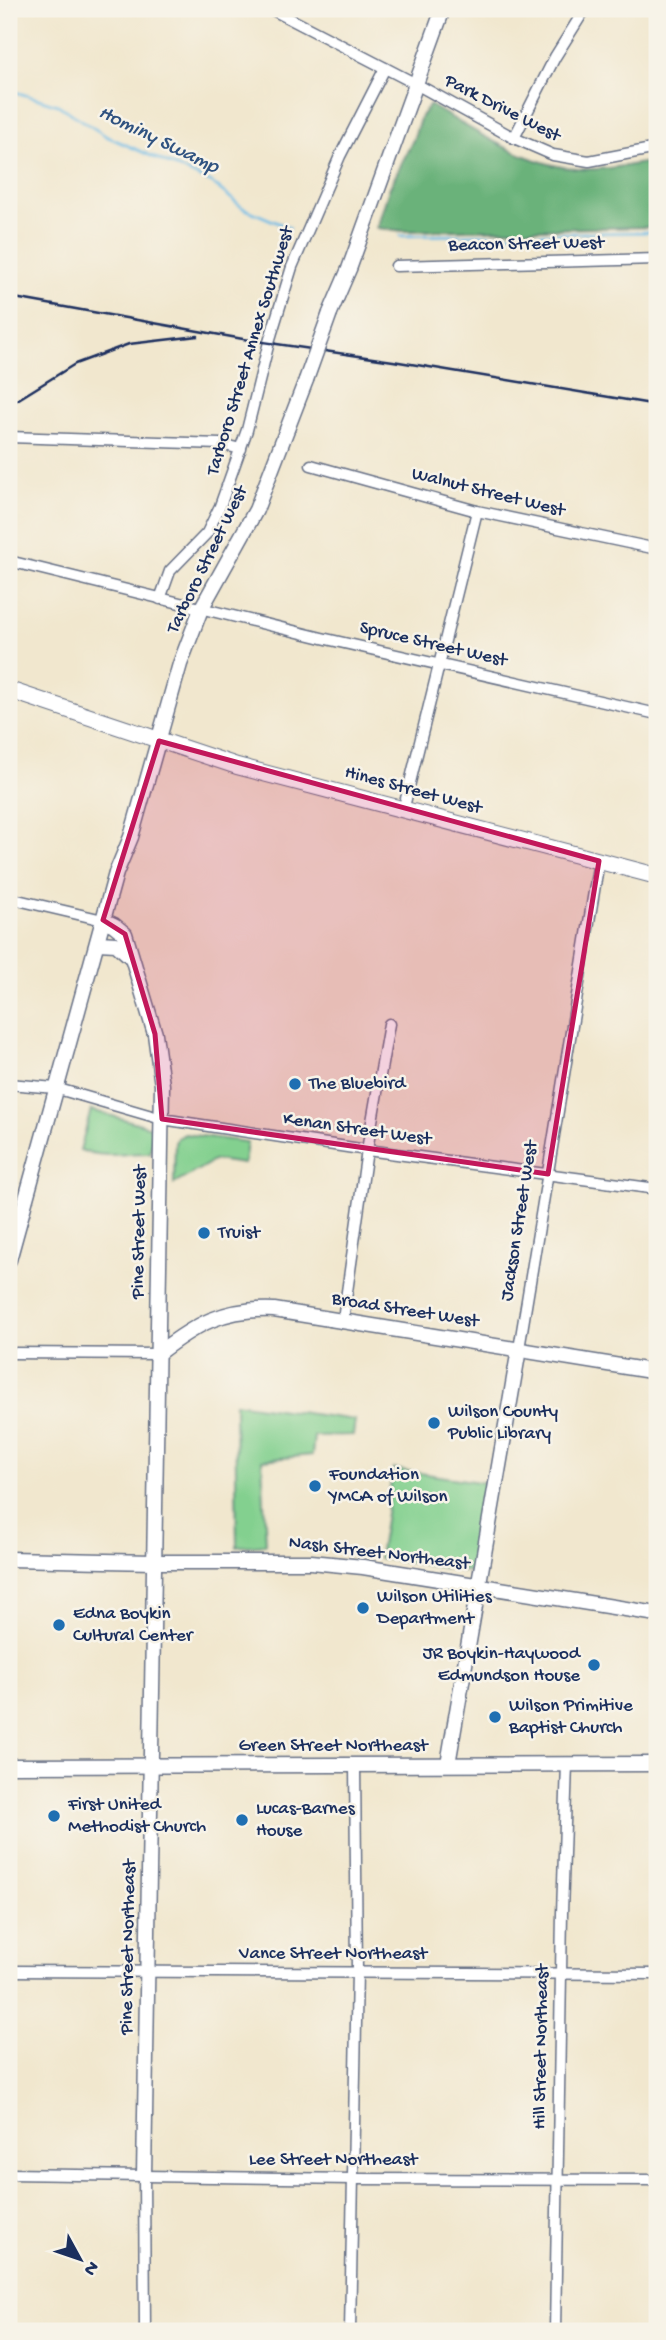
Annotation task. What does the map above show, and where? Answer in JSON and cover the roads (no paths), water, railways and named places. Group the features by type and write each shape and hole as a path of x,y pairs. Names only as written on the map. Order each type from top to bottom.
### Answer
{"main road":[{"name":"Hines Street West","path":"9,690 237,766 657,876"}],"street":[{"name":"Park Drive West","path":"271,9 514,138 553,155 589,161 657,149"},
{"name":"Tarboro Street West","path":"9,1260 116,873 131,838 180,664 201,609 256,510 349,269 443,9"},
{"path":"514,138 555,57 585,9"},
{"name":"Tarboro Street Annex Southwest","path":"160,599 170,570 207,533 220,506 241,449 268,342 293,264 340,156 385,68"},
{"name":"Beacon Street West","path":"396,265 657,259"},
{"path":"9,437 220,444 241,449"},
{"name":"Walnut Street West","path":"311,464 477,511 657,549"},
{"path":"403,811 477,511"},
{"name":"Spruce Street West","path":"9,561 201,609 657,714"},
{"name":"Jackson Street West","path":"449,1764 599,861"},
{"path":"9,898 103,920"},
{"name":"Pine Street West","path":"103,920 125,934 155,1034 159,1057 162,1119 153,1562"},
{"path":"98,943 116,944 132,957"},
{"path":"343,1320 367,1150 389,1024"},
{"name":"Kenan Street West","path":"9,1084 55,1088 162,1119 657,1189"},
{"name":"Broad Street West","path":"157,1354 200,1323 242,1311 274,1310 657,1372"},
{"path":"9,1353 157,1354"},
{"name":"Nash Street Northeast","path":"9,1559 311,1562 363,1567 657,1614"},
{"name":"Pine Street Northeast","path":"145,2331 144,2176 153,1562"},
{"name":"Hill Street Northeast","path":"555,2331 567,1764"},
{"name":"Green Street Northeast","path":"9,1766 657,1764"},
{"path":"350,2331 357,1971 355,1765"},
{"name":"Vance Street Northeast","path":"9,1971 657,1974"},
{"name":"Lee Street Northeast","path":"9,2174 353,2179 657,2179"}],"waterway":[{"name":"Hominy Swamp","path":"9,90 58,105 106,136 212,183 243,208 290,228"},
{"name":"Hominy Swamp","path":"400,236 657,232"}],"railway":[{"path":"9,297 243,339 657,405"},
{"path":"9,405 75,364 129,344 198,336"}],"place":[{"name":"The Bluebird","path":"295,1084"},
{"name":"Truist","path":"204,1233"},
{"name":"Wilson County Public Library","path":"434,1423"},
{"name":"Foundation YMCA of Wilson","path":"315,1486"},
{"name":"Wilson Utilities Department","path":"363,1608"},
{"name":"Edna Boykin Cultural Center","path":"59,1625"},
{"name":"JR Boykin-Haywood Edmundson House","path":"594,1665"},
{"name":"Wilson Primitive Baptist Church","path":"495,1717"},
{"name":"First United Methodist Church","path":"54,1816"},
{"name":"Lucas-Barnes House","path":"242,1820"}]}
